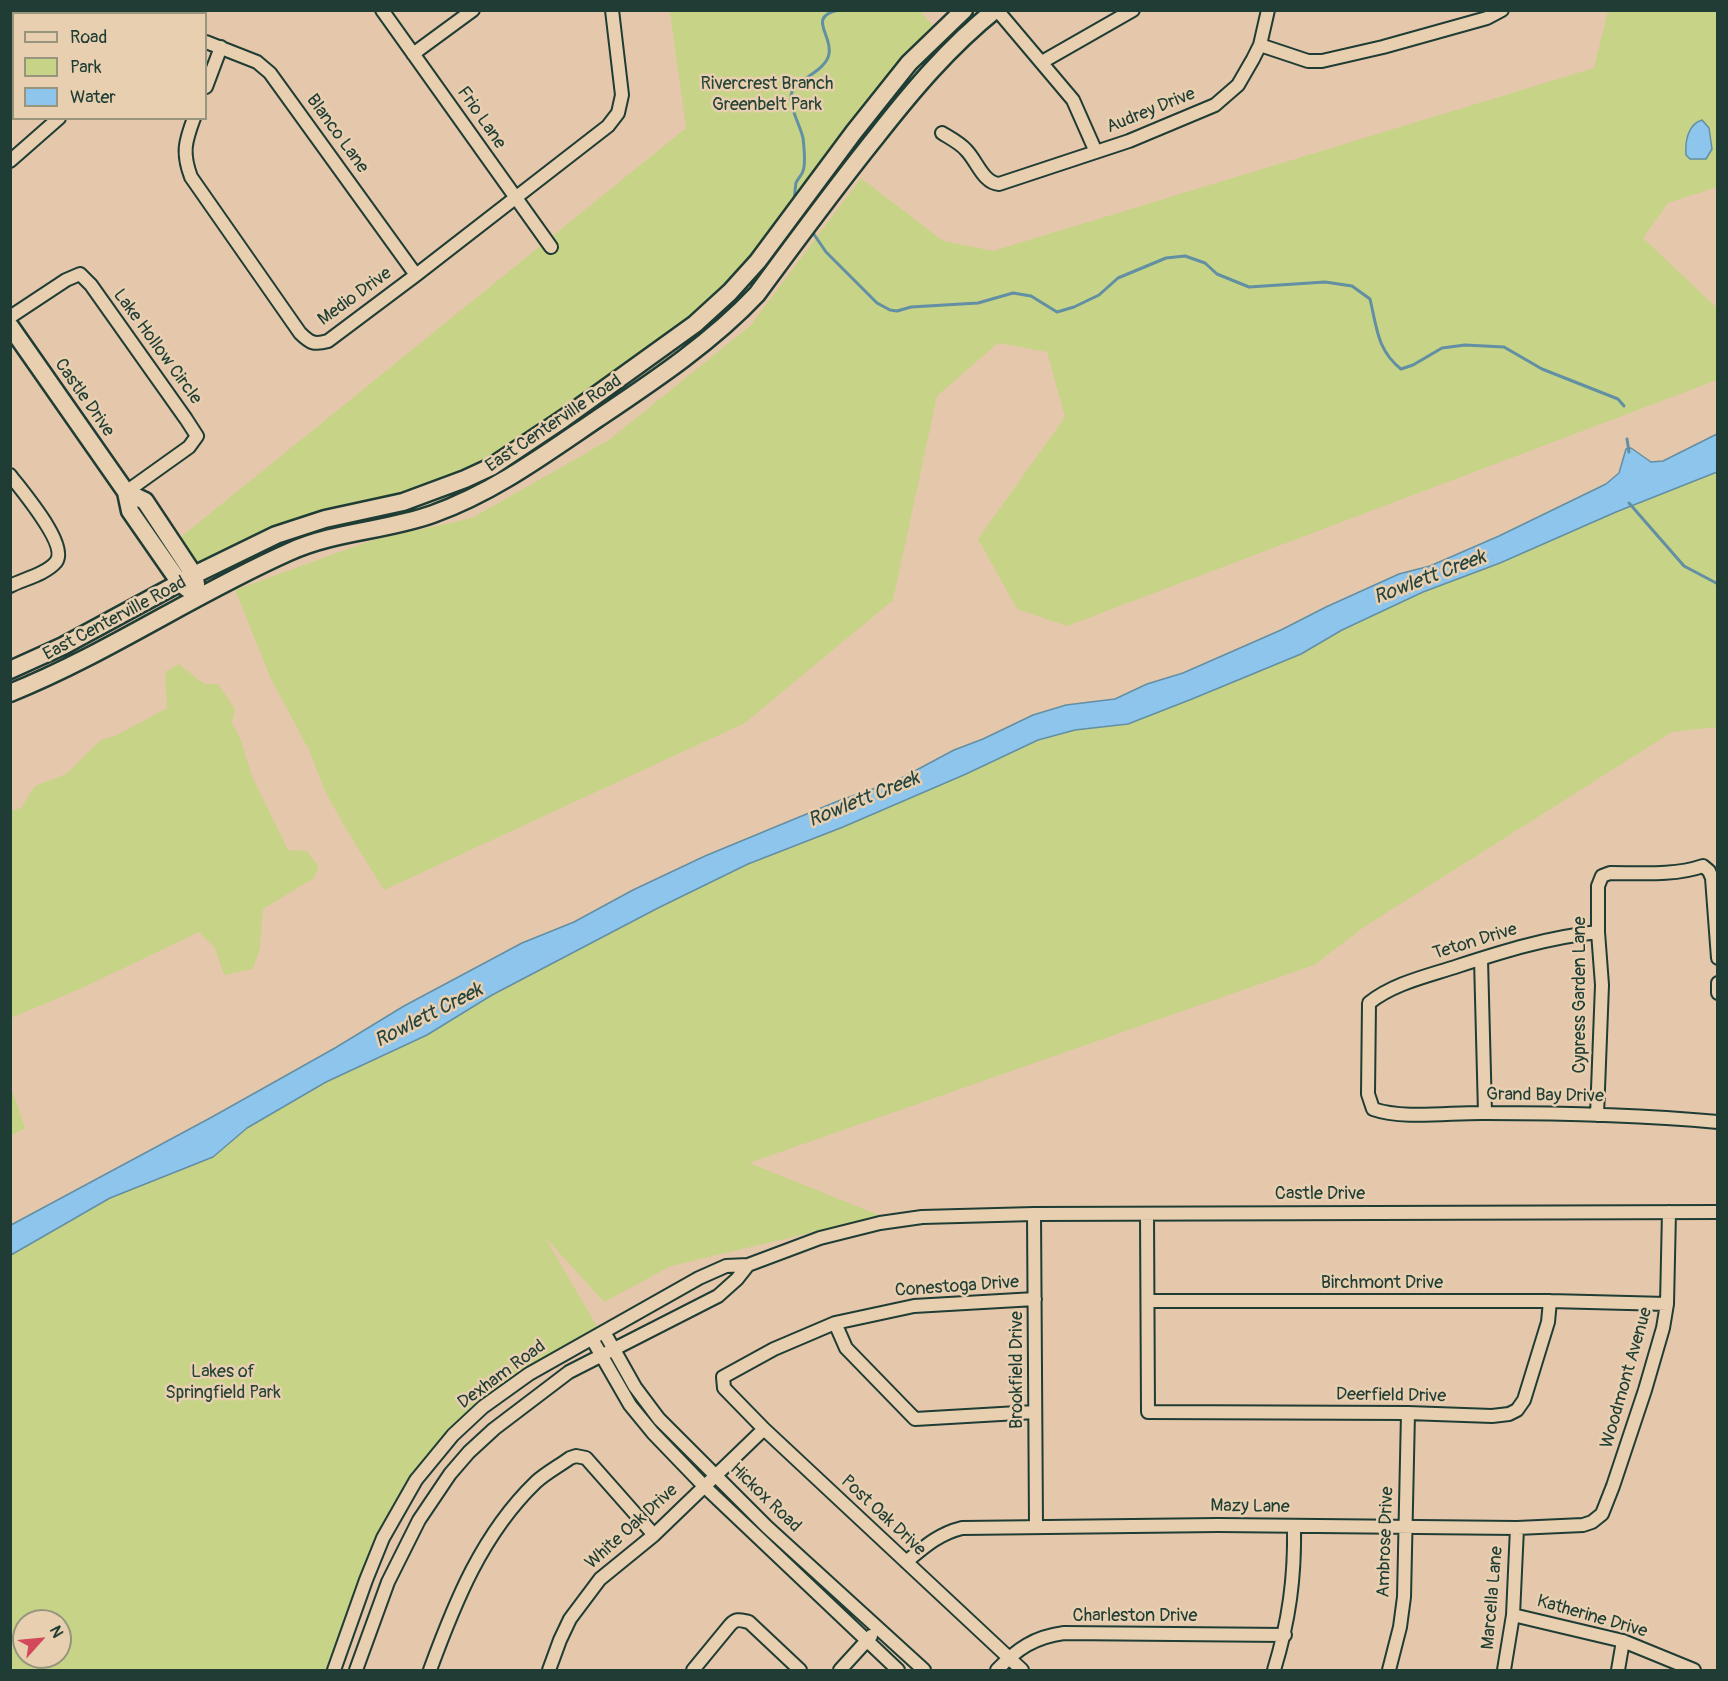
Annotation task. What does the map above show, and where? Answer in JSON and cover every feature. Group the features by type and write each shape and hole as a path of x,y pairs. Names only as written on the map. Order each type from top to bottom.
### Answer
{"main road":[{"name":"East Centerville Road","path":"10,670 97,628 254,544 298,527 403,502 491,467 563,419 695,324 730,292 758,261 828,166 909,63 964,10"},
{"name":"East Centerville Road","path":"10,693 108,646 198,597 298,548 332,537 398,524 432,514 496,487 522,471 675,365 740,312 757,294 920,82 979,23 996,10"},
{"name":"Castle Drive","path":"10,326 126,492 145,501 198,597"}],"street":[{"name":"Frio Lane","path":"382,10 551,247"},
{"path":"413,54 473,10"},
{"name":"Medio Drive","path":"193,120 186,137 184,151 185,162 191,177 300,333 309,342 317,344 328,341 608,126 618,113 622,95 612,10"},
{"path":"996,10 1073,100 1096,152"},
{"path":"1042,62 1133,10"},
{"name":"Audrey Drive","path":"942,133 964,147 975,159 987,181 994,184 1096,152 1215,105 1238,85 1260,45 1268,10"},
{"path":"1260,45 1308,61 1322,61 1487,18 1502,10"},
{"name":"Blanco Lane","path":"207,42 257,62 270,73 416,275"},
{"path":"207,84 221,47"},
{"path":"10,161 57,120"},
{"name":"Lake Hollow Circle","path":"10,316 66,280 80,274 91,285 186,419 197,436 189,447 126,492"},
{"path":"10,475 56,538 59,551 57,560 50,567 10,586"},
{"name":"Cypress Garden Lane","path":"1597,1115 1602,985 1598,932 1598,886 1602,876 1610,873 1663,872 1703,867 1712,878 1717,917"},
{"path":"1717,917 1718,958"},
{"name":"Teton Drive","path":"1373,1109 1368,1094 1369,1003 1379,995 1409,981 1481,959 1567,935 1598,932"},
{"path":"1481,959 1485,1113"},
{"path":"1718,982 1718,993"},
{"name":"Grand Bay Drive","path":"1373,1109 1395,1114 1597,1115 1718,1122"},
{"name":"Woodmont Avenue","path":"1602,1514 1646,1390 1667,1304 1669,1212"},
{"name":"Castle Drive","path":"922,1217 1034,1214 1718,1212"},
{"name":"Brookfield Drive","path":"1034,1214 1036,1526"},
{"path":"1147,1214 1148,1301"},
{"name":"Dexham Road","path":"334,1671 383,1538 416,1480 453,1435 483,1407 529,1374 699,1278 726,1266 748,1265 790,1248 850,1229 922,1217"},
{"name":"Dexham Road","path":"356,1671 388,1581 418,1520 450,1474 469,1452 494,1429 569,1372 612,1348 718,1296 737,1279 748,1265"},
{"name":"Conestoga Drive","path":"723,1384 723,1377 774,1348 835,1323 914,1306 1035,1299"},
{"name":"Birchmont Drive","path":"1148,1301 1550,1301 1667,1304"},
{"name":"Deerfield Drive","path":"1148,1301 1148,1412 1408,1413 1492,1416 1509,1414 1517,1410 1524,1400 1542,1347 1550,1301"},
{"path":"835,1323 846,1348 915,1419 1035,1412"},
{"name":"Hickox Road","path":"598,1336 612,1348 634,1387 659,1419 767,1527 924,1671"},
{"name":"Hickox Road","path":"598,1336 601,1355 630,1405 652,1433 704,1486 898,1671"},
{"name":"Post Oak Drive","path":"723,1384 728,1393 764,1429 1022,1671"},
{"name":"Ambrose Drive","path":"1389,1671 1400,1627 1404,1597 1408,1413"},
{"name":"White Oak Drive","path":"549,1671 570,1619 600,1579 654,1535 764,1429"},
{"path":"430,1671 448,1620 472,1566 502,1519 536,1482 570,1458 576,1456 586,1458 654,1535"},
{"name":"Mazy Lane","path":"906,1562 933,1539 962,1528 1406,1526 1517,1528 1583,1525 1592,1522 1602,1514"},
{"path":"1274,1671 1285,1635 1295,1563 1294,1526"},
{"name":"Marcella Lane","path":"1504,1671 1514,1615 1517,1528"},
{"name":"Katherine Drive","path":"1514,1615 1623,1641 1694,1671"},
{"path":"693,1671 701,1658 734,1620 748,1622 800,1671"},
{"path":"840,1671 879,1628"},
{"name":"Charleston Drive","path":"997,1671 1009,1657 1037,1638 1064,1633 1285,1635"},
{"path":"1618,1671 1623,1641"}],"green space":[{"name":"Rivercrest Branch Greenbelt Park","path":"670,11 920,11 933,26 902,59 858,113 735,273 685,321 498,453 449,476 405,492 330,509 274,526 205,562 197,564 191,561 176,541 686,128"},
{"path":"1608,11 1717,11 1717,187 1668,203 1643,238 1717,308 1717,380 1067,626 1017,609 978,539 1065,417 1047,352 998,343 937,396 893,600 745,723 384,890 324,789 309,750 271,679 235,590 373,540 472,518 609,440 750,326 861,178 943,241 993,251 1594,68"},
{"name":"Lakes of Springfield Park","path":"1717,450 1717,727 1672,732 1364,927 1314,965 749,1163 881,1216 671,1266 604,1302 544,1236 598,1328 531,1366 421,1468 328,1670 11,1670 11,1255 110,1198 213,1157 247,1128 326,1082 397,1050 423,1029 839,805 1137,704"},
{"path":"179,664 204,684 218,684 235,709 232,723 241,740 252,776 288,850 307,851 319,867 314,878 263,909 260,948 253,969 224,975 215,948 199,932 80,989 11,1018 11,811 21,808 35,786 66,774 101,740 115,736 167,708 165,672"},
{"path":"11,1091 25,1128 11,1136"}],"water":[{"path":"1702,120 1709,128 1712,149 1706,159 1690,159 1686,155 1688,134 1693,125"},
{"name":"Rowlett Creek","path":"1717,434 1717,472 1616,512 1500,563 1423,592 1342,630 1301,654 1192,699 1128,724 1075,730 1038,740 843,827 748,864 658,908 492,995 427,1035 326,1082 247,1128 213,1157 110,1198 11,1255 11,1225 212,1117 335,1048 404,1006 522,943 574,922 633,890 705,856 838,801 896,781 954,750 1033,715 1066,705 1115,699 1147,684 1183,673 1399,574 1430,566 1499,536 1606,484 1619,473 1626,449 1631,448 1651,462 1663,461"}],"waterway":[{"path":"794,201 796,183 804,168 805,159 803,138 791,103 792,92 826,61 829,47 822,22 829,13 839,10"},
{"path":"811,230 826,252 877,303 890,310 978,303 1013,293 1031,296 1057,312 1099,295 1118,278 1166,258 1185,256 1205,263 1217,274 1249,287 1325,282 1352,286 1370,299 1382,346 1401,369 1413,365 1442,348 1465,345 1504,347 1542,369 1618,399 1624,406"},
{"path":"1627,439 1629,452"},
{"path":"1629,503 1684,566 1718,584"}]}
